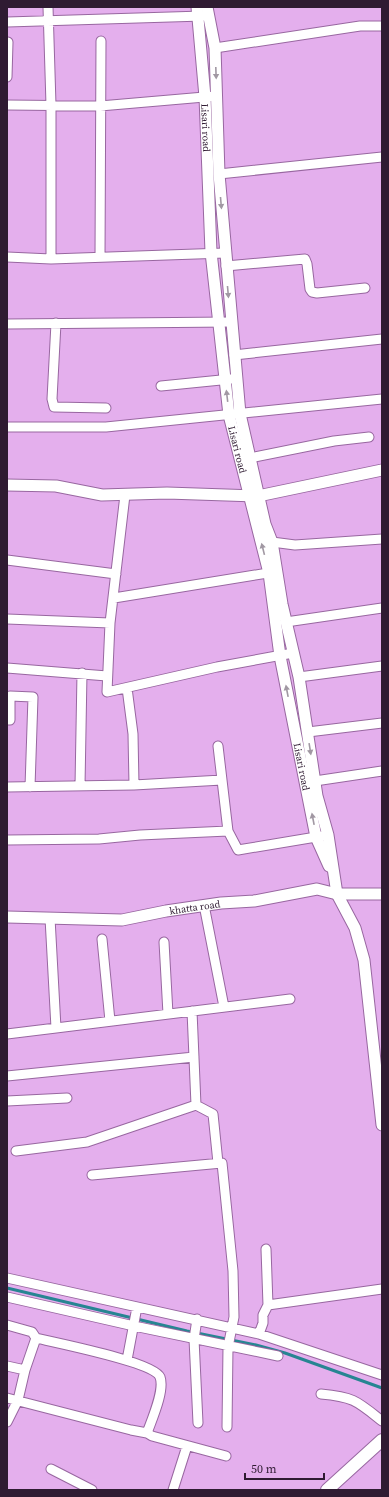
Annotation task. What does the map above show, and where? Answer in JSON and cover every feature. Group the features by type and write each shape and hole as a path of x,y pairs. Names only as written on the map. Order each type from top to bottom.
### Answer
{"main road":[{"path":"328,1490 382,1440"}],"street":[{"path":"48,7 51,105 51,259"},
{"path":"7,22 48,21 203,11"},
{"name":"Lisari road","path":"203,11 215,48 211,96 211,252 225,379 250,458 254,496 272,542 280,656 316,837 335,882"},
{"name":"Lisari road","path":"203,11 219,174 236,378 235,414 299,678 317,796 328,835 337,894 355,928 364,960 380,1091 382,1125"},
{"path":"215,48 360,26 382,26"},
{"path":"100,257 101,41"},
{"path":"7,77 8,42"},
{"path":"7,105 100,106 211,96"},
{"path":"219,174 382,158"},
{"path":"7,258 51,259 211,252 225,253"},
{"path":"226,266 305,260 307,264 310,289 312,292 317,293 365,288"},
{"path":"7,324 231,322"},
{"path":"56,323 52,399 54,407 106,408"},
{"path":"234,355 382,339"},
{"path":"161,386 236,378"},
{"path":"7,426 106,427 382,399"},
{"path":"250,458 309,446 369,437"},
{"path":"7,486 56,486 102,495 167,494 254,496 382,470"},
{"path":"125,495 110,623 107,692 217,667 293,653"},
{"path":"272,542 295,545 382,539"},
{"path":"7,560 116,574"},
{"path":"114,598 273,572"},
{"path":"286,622 382,608"},
{"path":"7,619 110,623"},
{"path":"299,678 382,666"},
{"path":"7,668 107,676"},
{"path":"80,786 82,673"},
{"path":"127,688 133,734 134,785"},
{"path":"7,720 10,720 10,696 33,697 30,787"},
{"path":"308,732 382,723"},
{"path":"218,746 228,830 238,850 328,835"},
{"path":"315,781 382,771"},
{"path":"7,787 134,785 222,780"},
{"path":"7,840 99,840 140,835 228,830"},
{"name":"khatta road","path":"7,917 122,920 204,905 254,901 317,889 337,894 382,894"},
{"path":"204,905 224,1007"},
{"path":"50,918 56,1028"},
{"path":"102,939 110,1021"},
{"path":"164,942 168,1014"},
{"path":"7,1024 8,1034 290,999"},
{"path":"192,1011 196,1106"},
{"path":"7,1076 194,1057"},
{"path":"7,1101 66,1098"},
{"path":"16,1151 87,1142 196,1106 213,1114 218,1164"},
{"path":"92,1175 222,1163 233,1272 234,1317 228,1347 227,1427"},
{"path":"259,1334 264,1323 263,1315 268,1305 266,1249"},
{"path":"7,1278 233,1327 259,1334 382,1375"},
{"path":"268,1305 382,1289"},
{"path":"7,1296 228,1347 278,1356"},
{"path":"127,1360 137,1307"},
{"path":"196,1319 194,1339 198,1423"},
{"path":"7,1325 32,1332 36,1338 127,1360 156,1371 160,1378 161,1389 147,1433"},
{"path":"7,1422 18,1400 25,1370 36,1338"},
{"path":"7,1366 25,1370"},
{"path":"321,1394 352,1399 362,1404 382,1421"},
{"path":"7,1398 147,1433 152,1436 226,1456"},
{"path":"173,1490 187,1446"},
{"path":"51,1468 92,1490"}],"waterway":[{"path":"7,1288 187,1331 256,1345 285,1353 382,1388"}]}
